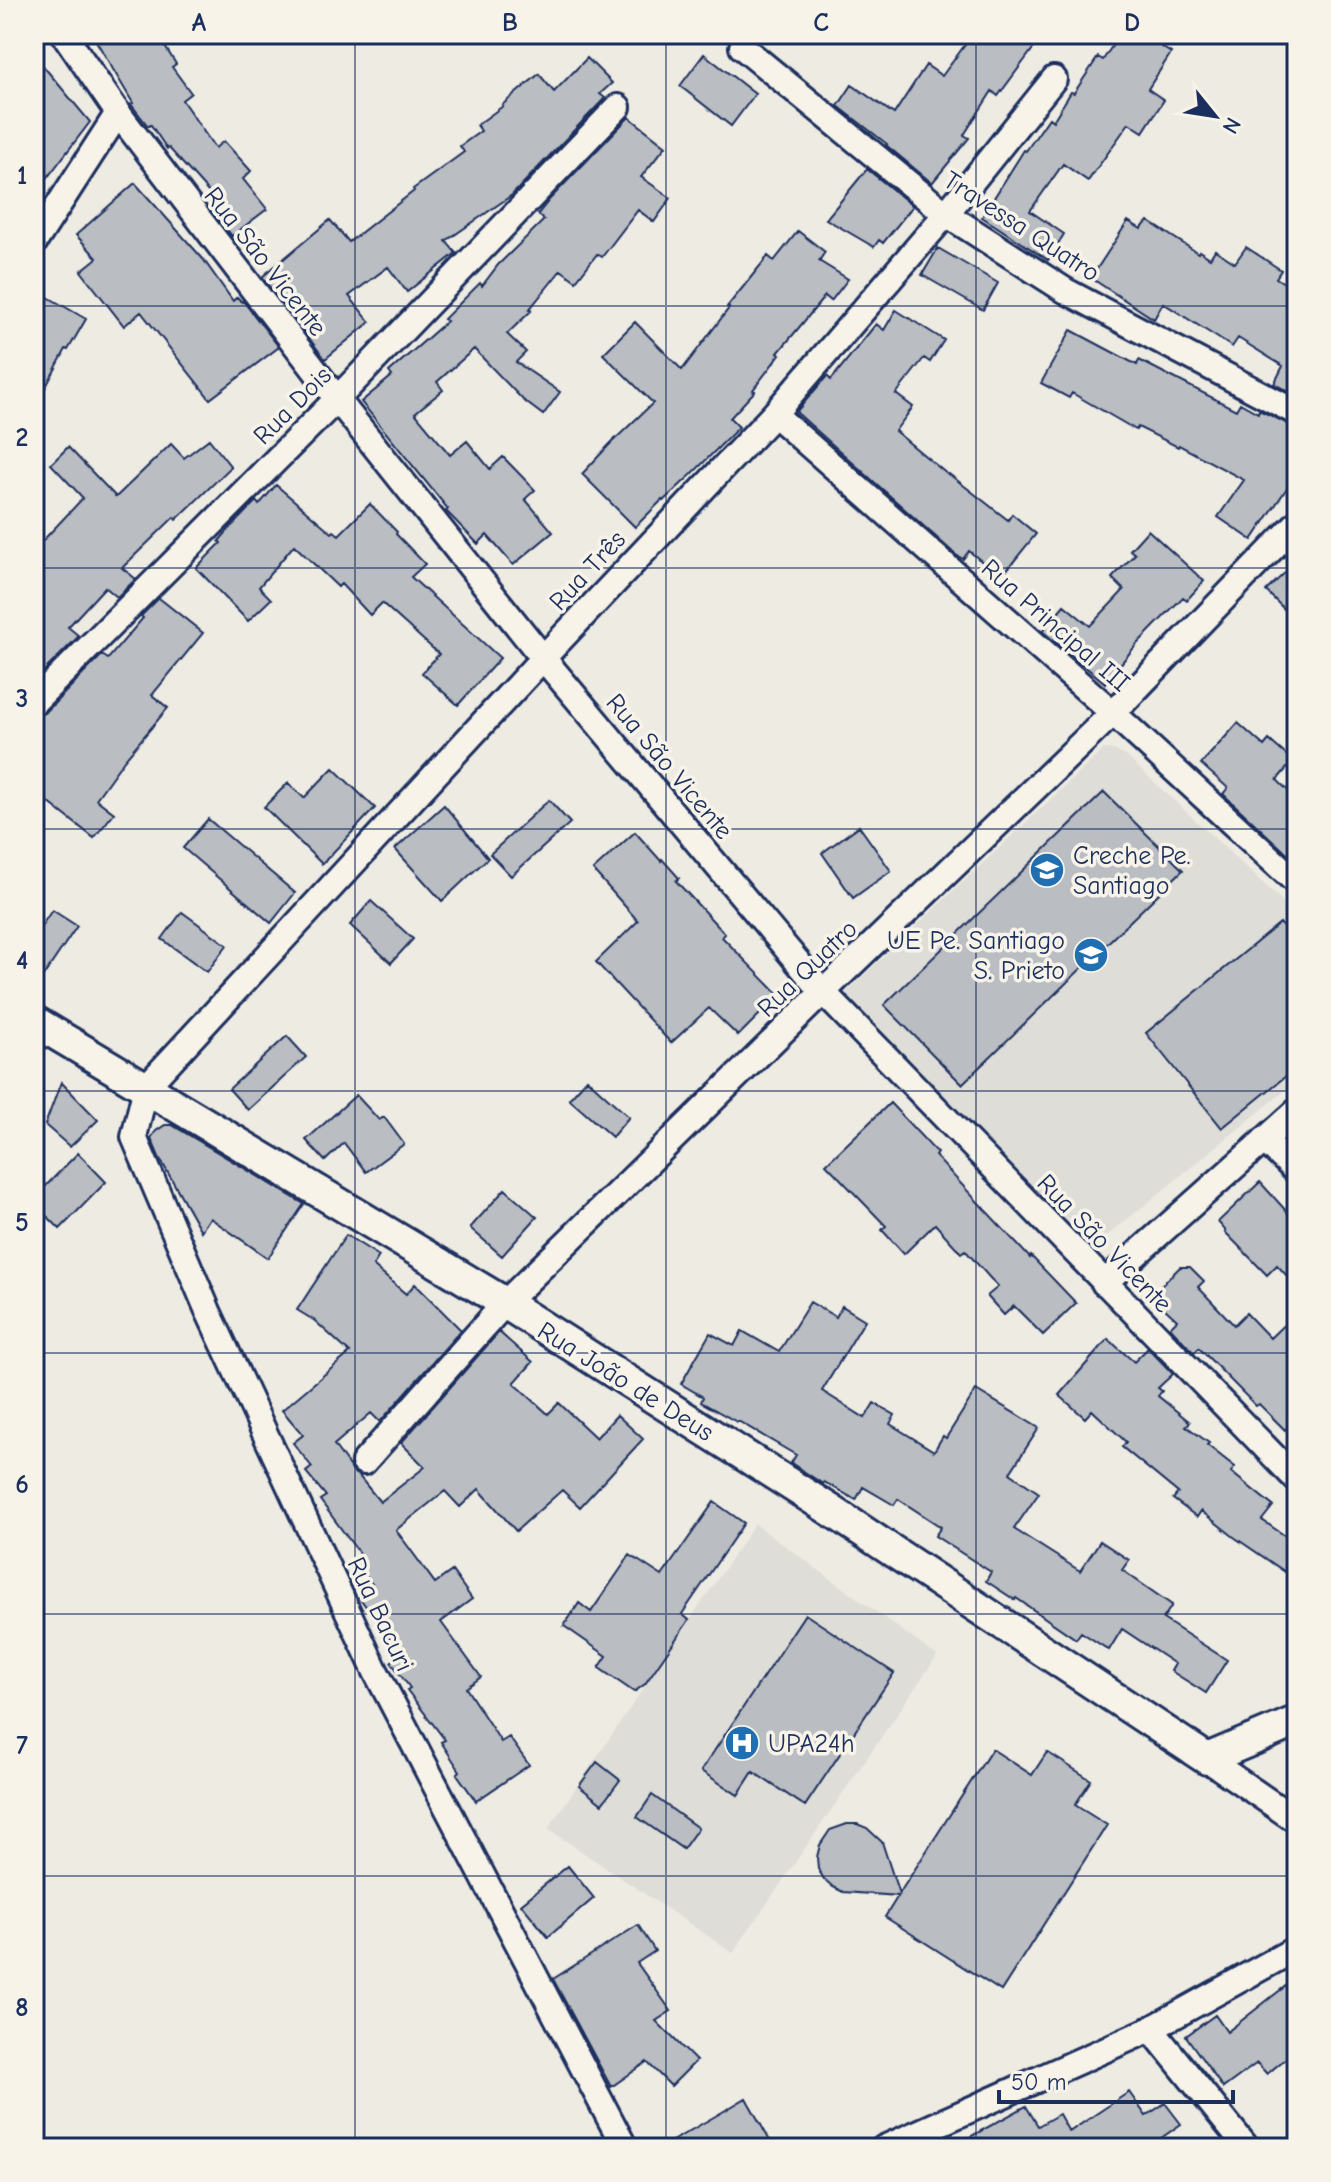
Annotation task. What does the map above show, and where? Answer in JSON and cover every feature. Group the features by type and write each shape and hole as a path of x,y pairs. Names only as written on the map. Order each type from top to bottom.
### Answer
{"street":[{"name":"Rua São Vicente","path":"64,34 118,113 337,399 543,658 823,992 1297,1480"},
{"name":"Travessa Quatro","path":"742,47 946,214 1066,291 1297,413"},
{"name":"Rua Três","path":"146,1087 543,658 774,414 946,214 1054,79"},
{"name":"Rua Dois","path":"34,702 337,399 618,107"},
{"path":"34,243 118,113"},
{"name":"Rua Principal III","path":"774,414 1113,713 1297,883"},
{"name":"Rua Quatro","path":"364,1462 505,1303 1113,713 1297,523"},
{"name":"Rua João de Deus","path":"34,1021 505,1303 832,1511 1207,1759"},
{"name":"Rua Bacuri","path":"146,1087 134,1137 208,1311 376,1672 625,2148"},
{"path":"1104,1283 1297,1111"},
{"path":"1264,1140 1297,1172"},
{"path":"1207,1759 1297,1721"},
{"path":"1207,1759 1297,1821"},
{"path":"884,2148 1151,2029 1297,1948"},
{"path":"1151,2029 1247,2148"}],"shaded area":[{"name":"UE Pe. Santiago S. Prieto","path":"1104,749 1126,756 1297,915 1297,1081 1102,1240 1088,1241 843,995"},
{"name":"UPA24h","path":"755,1524 937,1656 733,1953 548,1829"}],"building":[{"path":"92,34 157,34 176,64 172,67 191,93 182,100 215,148 224,141 251,171 243,179 267,209 232,236 212,210 219,204 167,149 151,125 148,126 131,104"},
{"path":"973,34 1044,34 998,96 992,91 964,135 969,138 932,183 838,106 852,85 894,114 926,65 942,76"},
{"path":"1120,34 1141,34 1171,53 1148,89 1164,100 1143,132 1129,123 1088,181 1063,164 1030,211 1064,234 1048,260 982,217 1024,150 1049,118 1053,121 1071,92 1074,93 1098,57 1103,60"},
{"path":"704,54 755,94 731,126 680,86"},
{"path":"34,55 90,122 34,195"},
{"path":"587,58 612,83 600,94 605,98 512,195 446,241 456,253 407,292 388,267 349,296 370,322 325,359 262,277 330,220 349,242 464,152 460,146 481,131 477,125 539,74 554,92"},
{"path":"629,117 666,146 641,177 671,198 654,222 638,210 602,257 597,254 576,281 561,270 531,311 507,334 526,352 516,362 560,392 543,415 523,400 474,349 437,382 443,390 415,413 450,455 467,441 490,469 503,457 535,490 525,499 553,532 513,565 487,535 478,544 446,511 448,509 361,402 392,376 389,372 447,321 444,319 480,283 482,286 498,265 544,220 538,214 550,199"},
{"path":"867,169 913,206 883,243 879,240 874,247 826,219"},
{"path":"135,183 203,259 233,301 237,297 243,301 279,347 210,399 141,312 124,326 81,271 97,258 76,235"},
{"path":"1128,221 1141,229 1148,221 1210,258 1215,250 1235,263 1246,247 1281,270 1276,278 1297,291 1297,396 1274,384 1283,366 1238,338 1232,347 1163,303 1154,319 1091,278"},
{"path":"798,231 825,252 819,261 848,279 831,301 825,296 778,353 755,391 730,418 739,427 635,527 582,474 653,403 603,354 635,322 682,370 768,256 774,261"},
{"path":"938,248 998,283 983,310 922,275"},
{"path":"34,289 86,319 34,409"},
{"path":"896,310 944,340 930,362 924,358 896,394 913,407 895,431 1008,520 1012,514 1036,534 1001,577 969,551 963,559 956,555 796,412 827,376 831,380 876,324 884,330"},
{"path":"1071,330 1137,365 1139,360 1236,410 1240,403 1297,428 1297,473 1252,540 1218,517 1244,480 1179,445 1138,427 1136,430 1072,393 1069,398 1041,383"},
{"path":"209,439 231,467 122,568 136,579 117,597 105,587 68,627 79,636 34,681 34,550 83,498 51,464 68,447 116,497 171,444 184,458"},
{"path":"276,485 332,533 334,531 339,535 370,504 425,564 411,577 500,658 458,705 422,673 439,654 382,603 370,615 341,584 338,587 294,545 259,587 271,599 248,621 196,568 256,501 259,505"},
{"path":"1148,530 1204,581 1187,600 1183,597 1137,644 1105,683 1042,631 1064,605 1090,626 1124,590 1112,578 1135,554 1130,550"},
{"path":"1297,561 1297,622 1266,591"},
{"path":"159,598 203,633 152,695 168,708 96,799 114,813 94,838 34,791 34,717 45,713 102,655 108,659"},
{"path":"1238,723 1264,746 1269,740 1293,761 1277,780 1297,799 1297,863 1223,794 1228,788 1201,764"},
{"path":"333,768 375,808 322,864 264,807 288,783 304,798"},
{"path":"1104,792 1183,870 962,1084 884,1005"},
{"path":"549,800 570,823 511,876 490,854"},
{"path":"444,805 488,858 442,901 395,849"},
{"path":"208,819 295,893 271,923 183,848"},
{"path":"859,826 891,871 853,898 822,853"},
{"path":"635,832 679,878 676,881 725,934 722,937 779,995 738,1036 709,1008 671,1043 596,962 638,921 593,870"},
{"path":"371,901 413,939 391,963 350,925"},
{"path":"52,910 77,926 34,990 34,937"},
{"path":"182,912 227,945 207,972 162,939"},
{"path":"1280,923 1297,944 1297,1067 1222,1128 1146,1033"},
{"path":"287,1036 306,1057 248,1110 229,1089"},
{"path":"587,1079 629,1117 612,1137 569,1099"},
{"path":"61,1082 98,1120 70,1147 45,1125"},
{"path":"356,1095 379,1120 384,1117 404,1144 366,1172 344,1143 325,1161 306,1140"},
{"path":"890,1103 937,1153 935,1156 1076,1303 1043,1335 1014,1306 1004,1315 987,1296 998,1287 965,1250 961,1253 935,1224 904,1254 882,1230 886,1226 826,1164"},
{"path":"165,1125 172,1125 304,1204 268,1258 210,1218 201,1231 151,1138"},
{"path":"78,1153 106,1182 60,1229 34,1203 34,1198"},
{"path":"1260,1182 1297,1223 1297,1287 1277,1265 1267,1275 1218,1222"},
{"path":"505,1189 537,1217 502,1256 470,1228"},
{"path":"346,1235 379,1256 373,1266 406,1294 415,1284 461,1330 380,1422 371,1413 334,1445 380,1502 425,1467 401,1443 499,1332 533,1362 514,1383 548,1414 559,1403 596,1438 617,1415 643,1439 580,1507 562,1490 516,1531 479,1489 460,1507 445,1491 396,1530 435,1583 452,1571 472,1599 441,1622 481,1677 466,1688 501,1742 509,1737 529,1765 476,1801 457,1774 460,1771 441,1742 445,1740 407,1690 410,1688 391,1662 401,1654 359,1597 374,1587 358,1565 364,1560 320,1500 326,1496 306,1472 312,1467 293,1443 303,1435 282,1410 350,1353 315,1321 297,1310"},
{"path":"1180,1267 1190,1267 1204,1281 1198,1287 1234,1325 1246,1313 1270,1338 1297,1312 1297,1418 1285,1430 1259,1404 1256,1406 1199,1348 1194,1353 1170,1327 1177,1320 1151,1296"},
{"path":"810,1302 836,1317 842,1306 865,1320 822,1391 865,1418 874,1403 895,1415 890,1424 934,1451 943,1436 946,1438 976,1390 1039,1428 1010,1473 1039,1493 1014,1529 1080,1571 1100,1541 1129,1560 1122,1570 1172,1605 1163,1619 1227,1660 1206,1693 1171,1671 1175,1664 1122,1629 1109,1650 1081,1632 1076,1639 986,1581 991,1572 935,1536 941,1527 898,1499 894,1505 863,1487 856,1500 823,1484 791,1463 796,1455 701,1402 703,1397 681,1384 710,1333 734,1346 742,1331 779,1352"},
{"path":"1108,1339 1134,1362 1148,1348 1173,1374 1158,1388 1162,1391 1158,1396 1190,1422 1186,1426 1235,1467 1231,1472 1273,1506 1262,1520 1297,1544 1297,1580 1201,1511 1197,1517 1173,1499 1178,1493 1122,1447 1126,1442 1092,1410 1085,1418 1059,1395"},
{"path":"714,1502 744,1523 682,1614 689,1620 645,1684 634,1692 599,1668 607,1656 564,1626 579,1603 591,1612 630,1555 662,1576"},
{"path":"805,1614 894,1673 805,1806 753,1772 738,1795 701,1771"},
{"path":"992,1749 1032,1775 1047,1752 1091,1780 1075,1805 1107,1825 1001,1991 885,1917 898,1896 843,1892 824,1879 818,1869 817,1857 820,1845 830,1830 847,1824 867,1828 882,1842 899,1894"},
{"path":"597,1762 620,1780 602,1804 579,1786"},
{"path":"652,1795 698,1828 683,1849 637,1817"},
{"path":"568,1866 594,1898 548,1937 521,1904"},
{"path":"638,1925 655,1951 637,1963 671,2011 656,2021 696,2061 671,2086 647,2062 611,2087 553,1979"},
{"path":"1297,1977 1297,2049 1267,2074 1257,2063 1223,2088 1186,2036 1215,2015 1227,2032"},
{"path":"1129,2092 1146,2116 1165,2103 1181,2124 1147,2148 950,2148 1026,2106 1038,2126 1059,2114 1069,2132"},
{"path":"746,2098 774,2148 660,2148 719,2114"}],"place":[{"name":"Creche Pe. Santiago","path":"1047,870"},
{"name":"UE Pe. Santiago S. Prieto","path":"1091,955"},
{"name":"UPA24h","path":"742,1743"}]}
